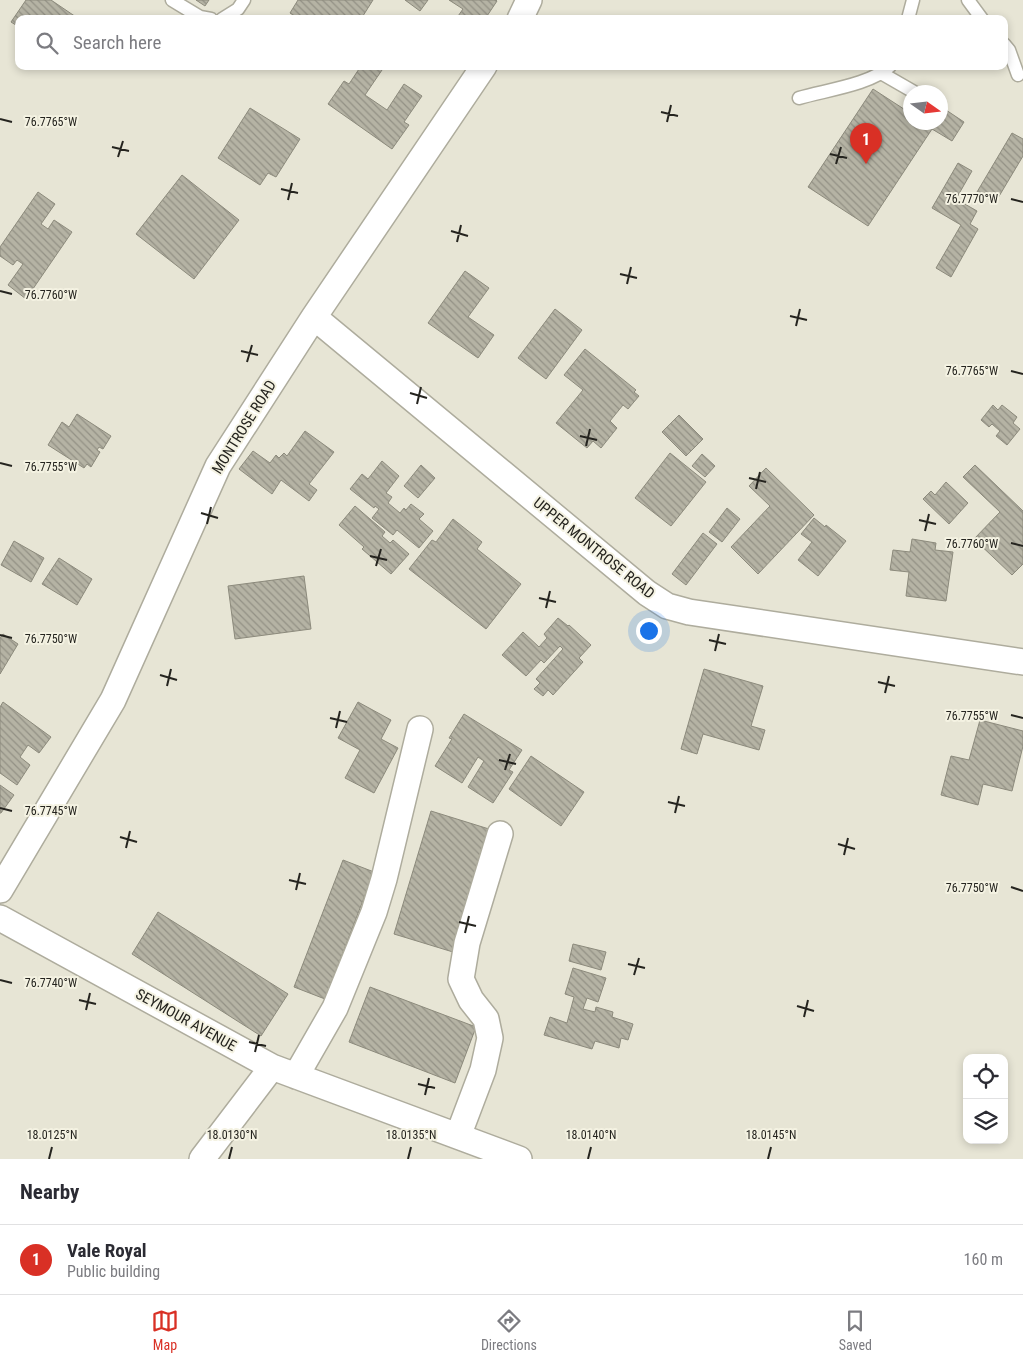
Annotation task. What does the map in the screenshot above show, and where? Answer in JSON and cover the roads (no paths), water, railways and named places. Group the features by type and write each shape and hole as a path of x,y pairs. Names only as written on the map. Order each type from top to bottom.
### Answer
{"street":[{"path":"522,15 529,0"},
{"name":"MONTROSE ROAD","path":"0,890 113,700 218,466 314,317 481,70"},
{"name":"UPPER MONTROSE ROAD","path":"314,317 647,593 667,606 689,612 1023,662"},
{"path":"296,1076 335,1008 374,912 384,879 420,729"},
{"path":"458,1136 483,1070 490,1038 486,1018 471,1000 461,979 467,943 500,834"},
{"name":"SEYMOUR AVENUE","path":"0,918 272,1067 458,1136 489,1154 518,1159"},
{"path":"202,1159 272,1067"}],"lane":[{"path":"172,0 198,15"},
{"path":"228,15 238,9 244,0"},
{"path":"909,15 913,0"},
{"path":"968,0 979,15"},
{"path":"1008,49 1018,75"},
{"path":"799,98 851,85 886,70 905,85"}],"place":[{"name":"Vale Royal","path":"866,164"}]}
